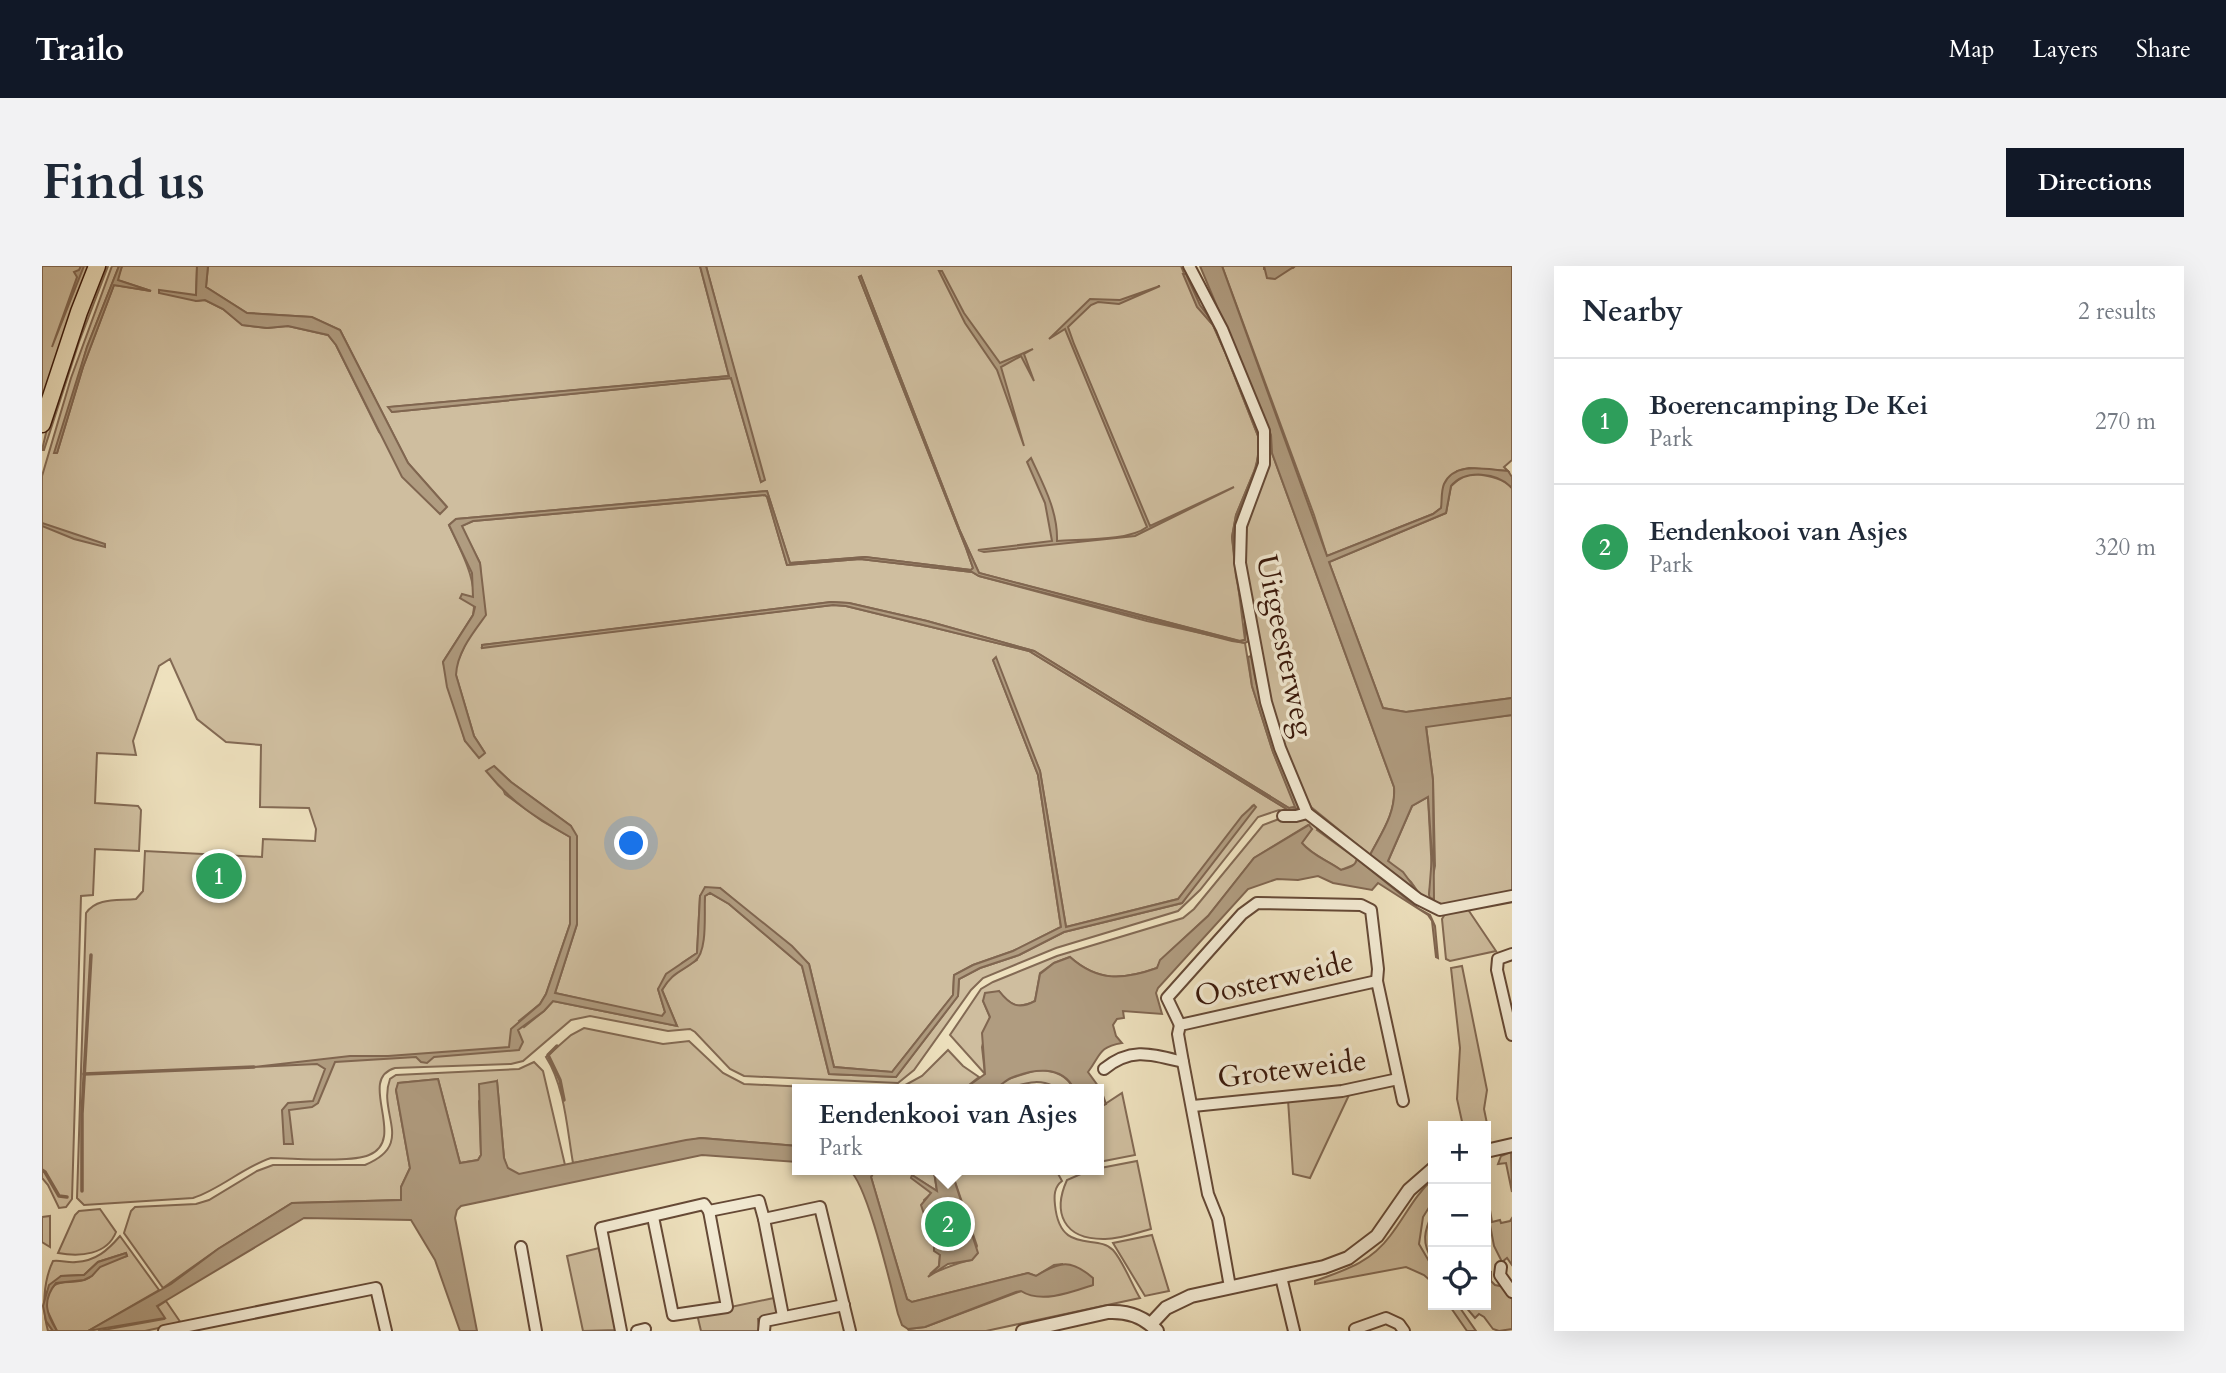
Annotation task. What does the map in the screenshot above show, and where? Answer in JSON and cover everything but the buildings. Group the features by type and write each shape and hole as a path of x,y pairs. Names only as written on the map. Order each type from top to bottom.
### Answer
{"main road":[{"path":"42,424 97,266"}],"street":[{"name":"Uitgeesterweg","path":"1189,266 1222,329 1264,431 1264,464 1241,526 1240,563 1266,702 1280,748 1307,813 1418,899 1440,910 1512,896"},
{"path":"1283,816 1307,813"},
{"path":"1180,1025 1167,998 1242,914 1257,902 1361,905 1371,910 1377,981"},
{"path":"1512,954 1498,960 1497,970 1512,1035"},
{"name":"Oosterweide","path":"1230,1287 1218,1219 1208,1194 1178,1034 1180,1025 1377,981 1403,1101"},
{"path":"1104,1069 1115,1060 1132,1054 1151,1054 1183,1062"},
{"name":"Groteweide","path":"1193,1106 1342,1091 1398,1079"},
{"path":"1491,1150 1512,1145"},
{"path":"1023,1331 1114,1312 1136,1315 1154,1328 1172,1304 1191,1296 1332,1265 1362,1249 1382,1230 1409,1191 1428,1174"},
{"path":"709,1211 759,1201 783,1316"},
{"path":"621,1331 601,1228 705,1204 709,1211 727,1307 673,1315 653,1217"},
{"path":"764,1219 820,1207 849,1331"},
{"path":"521,1247 536,1331"},
{"path":"1501,1267 1500,1275 1512,1292"},
{"path":"1281,1277 1292,1330"},
{"path":"164,1331 376,1288 386,1331"},
{"path":"765,1331 765,1321 844,1305"},
{"path":"1355,1329 1386,1318 1399,1324 1405,1331"}],"shaded area":[{"path":"42,266 92,266 42,407"},
{"path":"84,266 52,347 77,277 74,272"},
{"path":"103,266 108,266 42,450 50,416"},
{"path":"112,266 119,266 87,347 57,453 83,367 114,285 151,291 117,280 122,266 197,266 196,296 192,296 196,301 205,300 223,309 243,325 267,328 288,326 328,335 336,345 379,432 447,507 408,463 340,330 311,317 247,313 206,287 208,266 700,266 729,376 389,407 392,412 731,378 761,482 764,480 706,266 1181,266 1197,306 1213,325 1258,436 1256,467 1236,515 1232,537 1245,640 1240,641 979,573 960,531 861,276 859,277 966,548 973,568 971,570 865,557 790,563 767,491 456,519 449,525 471,579 474,591 473,615 443,662 465,741 485,753 474,736 456,675 456,665 482,593 480,563 461,526 473,521 765,495 787,565 860,559 972,572 1147,621 1245,643 1252,686 1273,752 1296,807 1289,808 1034,651 927,621 849,603 831,602 482,647 833,605 846,606 1029,651 1285,808 1302,810 1286,814 1279,810 1258,817 1200,890 1178,911 1056,948 983,978 971,990 914,1070 898,1083 744,1076 730,1069 690,1029 668,1031 590,1016 571,1020 523,1061 511,1064 395,1068 384,1074 380,1084 380,1096 384,1136 380,1147 369,1155 336,1159 271,1158 193,1198 84,1205 77,1198 86,913 102,902 136,899 143,891 145,851 262,857 263,839 315,841 316,829 309,808 260,807 261,745 226,742 197,719 170,659 159,666 133,741 136,755 97,753 95,803 138,806 141,810 139,851 95,849 93,895 81,896 72,1199 66,1207 59,1208 42,1178 42,476 71,378","holes":["993,660 1040,771 1066,927 1178,899 1253,805 1182,903 1064,932 1019,955 980,968 959,979 958,996 896,1077 829,1074 802,966 729,904 710,893 705,896 697,960 670,977 662,990 677,1026 553,1001 524,1027 519,1021 540,1004 546,994 570,924 570,837 542,821 505,794 494,766 511,782 571,826 577,924 555,993 661,1017 665,1012 658,989 682,963 697,953 700,896 720,888 809,964 834,1067 892,1072 953,995 954,975 973,965 1013,951 1061,927 1038,775"]},
{"path":"119,266 122,266 118,280 151,291 114,285 83,367 57,453 54,453 87,347"},
{"path":"197,266 208,266 206,287 247,313 312,317 340,330 408,463 447,507 440,514 402,477 336,345 328,335 288,326 267,328 242,325 223,309 205,300 196,301 159,293 159,290 196,295"},
{"path":"700,266 706,266 765,480 761,482 731,378 392,412 388,407 729,376"},
{"path":"1200,266 1222,266 1327,556 1433,514 1441,508 1444,484 1456,472 1482,468 1508,471 1512,477 1512,488 1490,476 1464,477 1451,486 1446,513 1329,562 1383,708 1406,712 1512,698 1512,715 1426,727 1433,780 1434,899 1429,895 1432,856 1428,797 1412,806 1388,861 1403,872 1417,891 1370,855 1390,814 1394,787 1272,453 1271,435"},
{"path":"1222,266 1264,266 1264,269 1295,266 1512,266 1512,460 1504,467 1508,471 1469,468 1457,471 1441,508 1433,514 1327,556"},
{"path":"1264,266 1295,266 1275,279 1267,278"},
{"path":"939,271 942,271 964,313 1000,363 1033,349 1024,354 1034,381 1021,356 1001,367 1024,446 997,370 965,323"},
{"path":"1183,274 1186,274 1200,305 1214,324 1222,341 1258,435 1213,325 1197,307"},
{"path":"861,276 960,531 979,573 1239,641 1245,640 1245,621 1249,641 1245,643 979,576 972,572 860,559 787,565 765,495 473,521 462,526 480,563 486,615 463,651 456,675 474,736 485,753 479,758 465,741 447,687 443,662 473,615 475,607 460,598 462,594 473,597 472,573 449,525 456,519 767,491 790,563 865,557 971,570 973,568 966,548 859,277"},
{"path":"1160,286 1119,304 1098,302 1091,305 1068,327 1074,344 1150,526 1234,487 1135,536 984,552 978,550 1052,541 1045,503 1027,462 1031,458 1052,508 1057,541 1117,537 1139,532 1147,527 1065,329 1049,339 1090,299 1120,300"},
{"path":"1271,435 1272,453 1394,787 1390,814 1370,855 1311,807 1290,767 1267,698 1242,553 1243,526 1266,437"},
{"path":"1254,471 1237,520 1234,558 1232,537 1236,515"},
{"path":"1474,474 1499,479 1512,488 1512,698 1406,712 1383,708 1329,562 1446,513 1451,486 1464,475"},
{"path":"42,523 105,544 105,547 74,539 42,526"},
{"path":"831,602 849,603 927,621 1034,651 1289,808 1295,807 1273,752 1252,686 1248,657 1251,656 1259,696 1271,734 1299,808 1289,811 1029,651 846,606 833,605 482,648 482,645"},
{"path":"996,657 1040,771 1066,927 1178,899 1242,816 1254,805 1256,807 1182,903 1064,932 1019,955 980,968 959,979 958,996 896,1077 829,1074 802,966 729,904 710,893 705,896 704,941 699,956 673,976 662,990 677,1026 553,1001 518,1030 523,1042 519,1050 434,1057 427,1063 416,1057 335,1062 318,1103 312,1107 289,1110 293,1144 284,1144 282,1110 288,1103 313,1101 325,1069 317,1064 254,1067 350,1056 388,1056 509,1047 511,1029 540,1004 546,994 570,924 570,837 535,816 505,792 486,771 494,766 511,782 571,826 577,836 577,924 555,993 662,1016 665,1012 658,989 666,974 697,953 700,896 705,887 720,888 792,946 809,964 834,1067 892,1072 953,995 954,975 973,965 1013,951 1061,927 1038,775 993,660"},
{"path":"1512,715 1512,893 1445,906 1423,899 1411,882 1388,861 1412,806 1428,797 1432,873 1429,895 1435,866 1433,780 1426,726"},
{"path":"1309,817 1319,827 1317,830 1357,859 1356,864 1341,870 1315,855 1301,843 1312,829 1308,825 1254,858 1208,916 1161,960 1157,968 1133,975 1101,975 1070,957 1054,963 1040,973 1035,1001 1015,1005 999,991 983,1001 990,1017 982,1047 985,1074 950,1035 981,989 1057,956 1183,918 1194,909 1263,825 1279,819"},
{"path":"1309,825 1312,829 1302,843 1311,851 1341,870 1349,868 1357,859 1430,915 1435,926 1438,958 1432,921 1428,915 1378,883 1372,890 1333,883 1318,876 1298,880 1277,879 1248,889 1158,988 1156,993 1162,1014 1123,1011 1124,1018 1117,1019 1113,1025 1116,1036 1122,1043 1104,1049 1088,1072 1097,1084 1071,1084 1062,1075 1037,1071 1019,1075 1001,1084 971,1084 985,1074 982,1033 990,1017 983,1001 985,993 999,991 1015,1005 1029,1004 1035,1001 1040,974 1054,963 1070,957 1101,975 1133,975 1157,968 1160,960 1208,916 1254,858"},
{"path":"1467,908 1496,951 1450,961 1446,959 1442,919 1445,914"},
{"path":"1462,966 1487,1090 1484,1109 1486,1121 1462,1121 1457,1099 1460,1048 1451,968"},
{"path":"584,1028 663,1044 689,1041 723,1073 744,1084 792,1086 792,1146 701,1138 573,1163 561,1095 546,1057 571,1035"},
{"path":"948,1050 963,1066 979,1077 970,1084 907,1084 922,1076"},
{"path":"534,1062 543,1071 565,1165 519,1175 507,1168 497,1081 479,1101 481,1155 478,1160 460,1163 438,1079 399,1083 396,1090 410,1168 401,1187 401,1200 292,1203 218,1249 163,1288 124,1233 131,1211 135,1207 196,1204 209,1200 257,1171 273,1165 365,1165 380,1157 389,1148 392,1138 387,1092 390,1079 396,1075 519,1069"},
{"path":"1037,1070 1059,1074 1071,1084 1000,1084"},
{"path":"438,1079 460,1163 478,1160 481,1155 479,1084 497,1081 504,1158 508,1168 519,1174 701,1138 792,1146 792,1162 702,1155 461,1206 455,1218 477,1331 460,1331 435,1260 411,1220 304,1218 157,1306 165,1318 88,1331 171,1284 218,1249 292,1203 401,1200 401,1187 410,1168 396,1090 398,1083"},
{"path":"1122,1093 1135,1155 1104,1161 1104,1105"},
{"path":"1349,1095 1310,1178 1293,1174 1288,1100"},
{"path":"1511,1152 1512,1192 1506,1163 1498,1164 1501,1156"},
{"path":"1137,1161 1151,1229 1109,1239 1090,1238 1071,1229 1065,1222 1061,1203 1067,1180 1078,1175 1104,1175 1104,1167"},
{"path":"853,1175 872,1175 907,1299 912,1302 1028,1273 1036,1276 1052,1267 1065,1264 1078,1268 1093,1278 1093,1285 1047,1297 1016,1292 925,1327 908,1329 902,1325 898,1314 878,1236"},
{"path":"912,1175 932,1193 924,1200 934,1232 933,1243 940,1254 939,1266 930,1274 971,1260 977,1246 953,1175 1059,1175 1062,1181 1055,1192 1055,1205 1058,1221 1064,1231 1071,1237 1106,1245 1113,1250 1140,1298 986,1331 909,1331 908,1329 925,1327 1021,1291 1063,1264 1054,1265 1036,1276 1028,1273 912,1302 907,1299 871,1177"},
{"path":"912,1175 934,1175 937,1191"},
{"path":"912,1175 937,1191 935,1175 953,1175 978,1253 972,1260 948,1264 928,1277 939,1266 940,1255 934,1251 934,1232 929,1229 921,1205 931,1193 911,1178"},
{"path":"1428,1184 1428,1209 1423,1217 1419,1244 1428,1259 1428,1279 1406,1267 1315,1284 1315,1281 1356,1264 1374,1253 1390,1236"},
{"path":"100,1209 116,1232 112,1240 92,1253 58,1253 75,1215 79,1211"},
{"path":"50,1216 50,1247 42,1242 42,1217"},
{"path":"1491,1216 1492,1222 1500,1220 1501,1223 1512,1218 1512,1265 1507,1258 1502,1262 1494,1246"},
{"path":"1428,1225 1428,1250 1425,1243"},
{"path":"1152,1235 1169,1291 1145,1296 1113,1243"},
{"path":"120,1236 159,1290 88,1331 57,1331 46,1308 51,1288 62,1282 82,1281 101,1266 127,1256 126,1253 98,1262 84,1275 61,1276 45,1294 46,1321 53,1331 48,1331 46,1323 44,1296 53,1261 73,1262 96,1257"},
{"path":"599,1248 616,1330 583,1331 567,1256"},
{"path":"126,1253 127,1256 100,1267 84,1280 56,1283 47,1301 50,1319 57,1331 53,1331 46,1321 43,1306 49,1285 61,1276 84,1275 98,1262"},
{"path":"1491,1281 1495,1285 1505,1287 1512,1297 1512,1329 1499,1331 1493,1329 1479,1314 1475,1318 1468,1310 1491,1310"},
{"path":"774,1298 778,1314 758,1319 759,1331 701,1331 697,1314"},
{"path":"166,1301 181,1323 145,1331 98,1331 164,1319 157,1307"},
{"path":"1452,1310 1461,1310 1476,1331 1467,1331"}],"waterway":[{"path":"82,1191 82,1114 91,955"},
{"path":"557,1046 548,1055 560,1080 564,1100"},
{"path":"84,1074 254,1067"},
{"path":"42,1170 59,1196 67,1197"}],"place":[{"name":"Boerencamping De Kei","path":"219,876"},
{"name":"Eendenkooi van Asjes","path":"948,1224"}]}
